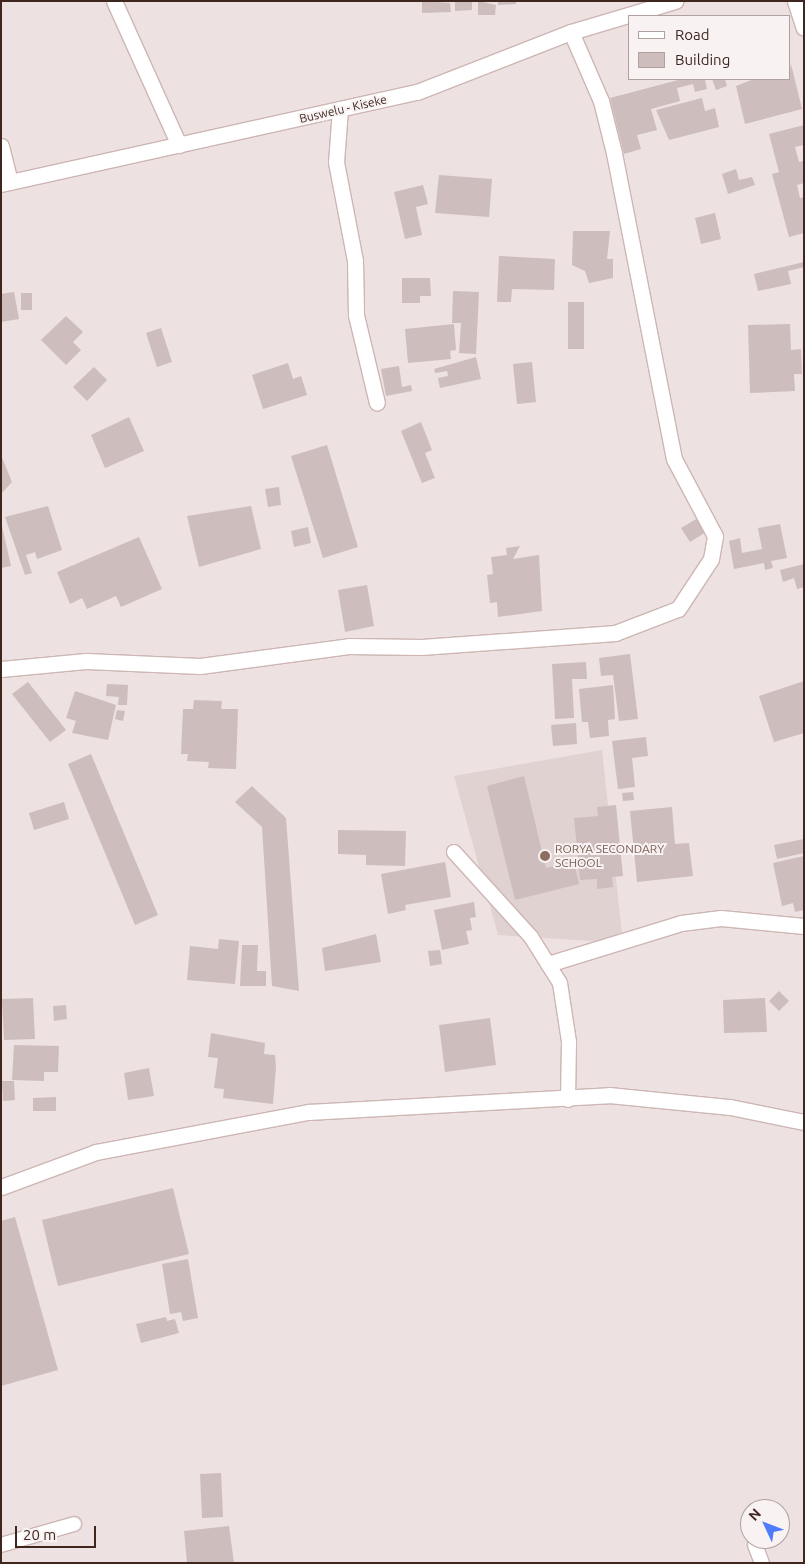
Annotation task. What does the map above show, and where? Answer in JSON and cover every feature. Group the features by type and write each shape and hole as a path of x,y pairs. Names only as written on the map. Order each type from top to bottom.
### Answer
{"street":[{"path":"114,1 179,145"},
{"name":"Buswelu - Kiseke","path":"6,183 417,92 571,32 675,1"},
{"path":"795,1 804,28"},
{"path":"1,668 86,661 200,666 349,646 422,647 615,633 678,608 704,573 714,536 674,459 614,153 601,102 571,32"},
{"path":"340,109 336,162 355,261 356,314 377,404"},
{"path":"1,146 6,183"},
{"path":"548,964 681,923 721,918 804,926"},
{"path":"1,1188 96,1152 308,1112 649,1096 804,1122"}],"lane":[{"path":"454,852 506,908 560,983 569,1042 568,1100"},
{"path":"1,1545 74,1524"},
{"path":"757,1549 762,1563"}],"shaded area":[{"name":"RORYA SECONDARY SCHOOL","path":"602,750 623,943 498,935 454,776"}],"building":[{"path":"422,1 450,3 451,12 422,13"},
{"path":"455,1 472,1 472,10 455,11"},
{"path":"478,1 496,5 495,15 478,15"},
{"path":"498,1 516,1 516,4 498,5"},
{"path":"791,64 802,109 745,124 736,86 751,80 790,80"},
{"path":"678,80 705,80 707,89 695,92 693,84 677,88 680,101 651,109 657,130 637,135 641,149 624,154 610,98"},
{"path":"712,80 725,80 727,86 716,90"},
{"path":"702,98 705,111 715,108 719,127 669,140 656,110"},
{"path":"804,125 804,145 795,147 799,162 804,161 804,183 797,185 800,198 804,197 804,233 789,237 772,174 779,172 769,134"},
{"path":"736,169 739,180 752,177 755,185 728,194 722,174"},
{"path":"439,175 492,179 489,217 435,213"},
{"path":"423,185 428,204 416,207 422,235 405,239 394,192"},
{"path":"715,213 721,239 701,244 695,218"},
{"path":"573,231 610,231 607,259 613,259 613,278 589,283 585,271 572,265"},
{"path":"499,256 555,259 554,290 512,289 511,302 497,302"},
{"path":"804,262 804,267 788,271 791,284 758,291 754,274"},
{"path":"402,278 430,278 431,296 420,296 420,303 402,303"},
{"path":"453,291 479,292 476,354 459,353 461,323 452,323"},
{"path":"14,292 19,319 1,322 1,294"},
{"path":"21,293 32,293 32,310 21,310"},
{"path":"568,302 584,302 584,349 568,349"},
{"path":"66,316 83,332 73,342 81,350 66,365 41,340"},
{"path":"454,324 456,350 450,351 451,359 408,363 405,329"},
{"path":"790,324 791,350 801,349 802,374 794,374 795,391 750,393 748,325"},
{"path":"161,328 172,362 157,367 146,333"},
{"path":"476,357 481,379 440,388 438,378 448,376 447,371 435,373 434,369"},
{"path":"532,362 536,402 517,404 513,364"},
{"path":"288,363 293,379 301,376 307,395 263,409 252,375"},
{"path":"399,366 402,387 411,385 412,391 386,396 381,369"},
{"path":"94,367 107,380 87,401 73,387"},
{"path":"129,417 144,451 105,468 91,435"},
{"path":"421,422 432,450 425,453 435,478 422,483 401,431"},
{"path":"327,445 358,547 323,558 291,456"},
{"path":"1,455 12,482 1,494"},
{"path":"279,487 281,505 268,507 265,489"},
{"path":"48,506 62,550 37,559 35,552 26,555 32,573 25,575 5,517"},
{"path":"251,506 261,549 199,567 187,516"},
{"path":"698,518 706,532 690,542 681,528"},
{"path":"1,522 11,566 1,568"},
{"path":"780,524 787,558 771,561 773,568 765,570 764,563 734,569 729,541 740,538 742,553 762,549 758,528"},
{"path":"308,527 311,543 294,547 291,531"},
{"path":"139,537 162,589 121,607 116,596 87,609 82,598 70,604 57,572"},
{"path":"520,546 513,559 539,555 542,611 498,617 497,602 490,603 487,575 493,574 491,557 507,555 506,548"},
{"path":"804,564 804,587 797,589 794,578 783,582 780,570"},
{"path":"367,585 374,626 345,632 338,590"},
{"path":"630,654 638,719 619,721 613,675 601,676 599,658"},
{"path":"586,662 587,679 572,679 574,718 555,719 552,664"},
{"path":"804,681 804,733 774,742 759,696"},
{"path":"28,682 66,730 50,742 12,694"},
{"path":"107,684 128,685 127,705 118,705 119,697 106,696"},
{"path":"613,685 615,719 608,720 609,736 590,738 588,722 582,722 579,689"},
{"path":"75,691 116,705 108,740 72,733 76,721 66,718"},
{"path":"194,700 222,701 221,709 238,709 236,769 208,768 209,762 187,761 188,754 181,754 183,709 193,709"},
{"path":"117,710 125,711 123,721 115,719"},
{"path":"576,723 577,744 553,746 551,725"},
{"path":"646,737 648,756 632,758 635,787 618,789 612,741"},
{"path":"91,754 158,915 135,925 68,764"},
{"path":"524,776 546,868 574,861 579,884 515,900 487,786"},
{"path":"252,786 286,818 299,991 272,986 262,827 235,802"},
{"path":"633,792 634,800 623,801 622,793"},
{"path":"64,802 69,819 34,830 29,813"},
{"path":"616,805 623,876 612,877 613,887 597,889 597,879 580,880 574,818 598,816 597,807"},
{"path":"672,807 675,844 689,843 693,876 637,882 630,811"},
{"path":"338,830 406,831 405,866 366,865 366,855 338,854"},
{"path":"804,839 804,853 777,859 774,845"},
{"path":"804,856 804,910 795,912 793,903 782,906 773,863"},
{"path":"445,862 451,897 405,905 406,910 388,914 381,874"},
{"path":"474,902 476,917 470,918 472,930 466,931 469,944 442,950 434,910"},
{"path":"376,934 381,962 325,971 322,948"},
{"path":"219,939 239,941 235,984 187,980 190,946 218,949"},
{"path":"242,945 258,945 257,971 266,971 266,986 240,986"},
{"path":"440,950 442,964 430,966 428,951"},
{"path":"779,991 789,1001 779,1011 769,1001"},
{"path":"33,998 35,1039 4,1040 2,999"},
{"path":"765,998 767,1032 724,1033 723,1000"},
{"path":"66,1005 67,1019 54,1021 53,1006"},
{"path":"490,1018 496,1065 445,1072 439,1025"},
{"path":"211,1033 265,1043 264,1054 275,1055 273,1104 223,1098 224,1089 214,1088 218,1058 208,1057"},
{"path":"14,1045 59,1046 58,1072 44,1072 44,1081 12,1080"},
{"path":"149,1068 154,1096 128,1100 124,1073"},
{"path":"2,1081 14,1081 15,1100 3,1101"},
{"path":"56,1097 56,1111 33,1111 33,1098"},
{"path":"173,1188 189,1254 58,1286 42,1220"},
{"path":"15,1217 58,1370 1,1386 1,1221"},
{"path":"188,1259 198,1318 183,1321 181,1312 170,1314 162,1264"},
{"path":"166,1317 167,1321 175,1319 179,1333 141,1343 136,1324"},
{"path":"221,1473 223,1517 202,1518 200,1474"},
{"path":"229,1526 234,1563 187,1563 184,1531"}],"place":[{"name":"RORYA SECONDARY SCHOOL","path":"545,856"}]}
